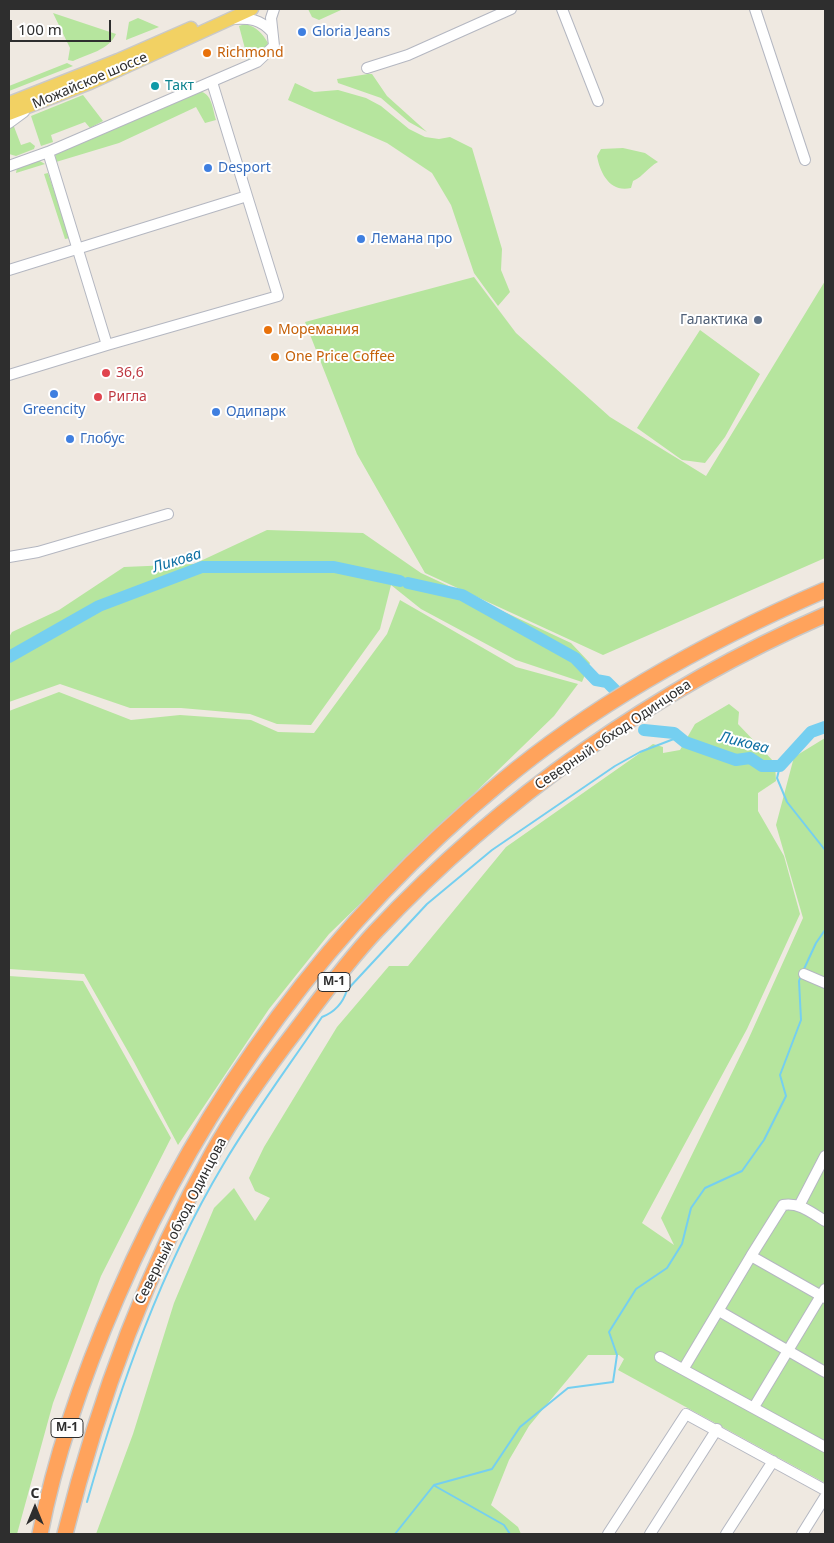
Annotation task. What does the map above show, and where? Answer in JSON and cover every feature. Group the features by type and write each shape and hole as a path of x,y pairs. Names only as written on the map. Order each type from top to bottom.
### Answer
{"highway":[{"name":"Северный обход Одинцова","path":"40,1534 68,1425 93,1352 142,1239 190,1148 218,1102 252,1050 303,984 358,919 430,845 500,782 546,747 659,672 746,626 825,590"},
{"name":"Северный обход Одинцова","path":"65,1534 123,1341 145,1288 213,1152 273,1060 356,955 374,934 444,863 560,767 676,691 776,636 825,615"}],"main road":[{"name":"Можайское шоссе","path":"9,103 230,14 252,9"},
{"name":"Можайское шоссе","path":"9,114 33,106 123,68 230,14"}],"street":[{"path":"9,166 48,152 212,82 266,56 274,46 271,18 274,9"},
{"path":"367,68 408,55 511,9"},
{"path":"562,9 598,101"},
{"path":"755,9 805,160"},
{"path":"230,14 254,19 264,24 272,32"},
{"path":"9,375 278,296 212,82"},
{"path":"9,123 33,106"},
{"path":"48,152 107,345"},
{"path":"9,156 14,160 25,161"},
{"path":"9,270 247,196"},
{"path":"9,557 38,552 168,514"},
{"path":"804,974 825,983"},
{"path":"799,1206 825,1156"},
{"path":"684,1368 783,1205 792,1203 825,1221"},
{"path":"751,1256 824,1294 754,1407"},
{"path":"718,1311 825,1372"},
{"path":"660,1357 684,1368 825,1447"},
{"path":"608,1534 684,1414 692,1415 825,1490"},
{"path":"650,1534 716,1429"},
{"path":"726,1534 773,1461"},
{"path":"802,1534 825,1497"}],"green space":[{"path":"308,9 341,10 319,20 312,17"},
{"path":"53,13 116,34 108,44 98,51 73,61 68,60 70,48"},
{"path":"138,18 159,27 126,40 129,22"},
{"path":"245,24 259,31 268,43 262,53 248,60 239,26"},
{"path":"67,63 73,66 9,91 9,86"},
{"path":"372,74 387,96 427,132 409,122 381,98 338,83 337,79"},
{"path":"295,83 314,92 338,90 366,98 381,106 409,129 425,137 439,139 450,137 472,148 502,249 501,270 510,292 498,306 474,273 451,205 432,173 387,143 288,100"},
{"path":"196,91 208,97 216,120 205,123 196,107 119,143 56,162 55,153"},
{"path":"83,95 103,121 90,128 85,122 51,135 53,142 41,146 31,116"},
{"path":"13,124 21,145 30,142 35,146 34,149 16,156 9,154 9,127"},
{"path":"623,148 645,153 658,162 633,181 631,188 624,189 617,188 607,180 597,156 601,149"},
{"path":"38,160 45,164 16,173 17,167"},
{"path":"48,173 70,238 65,239 44,174"},
{"path":"474,277 516,333 610,417 706,476 825,281 825,558 603,655 425,573 357,454 305,322"},
{"path":"700,330 760,374 725,437 705,463 682,460 637,428"},
{"path":"267,530 363,533 421,573 571,643 590,663 582,682 516,660 421,609 391,585 380,629 311,725 277,724 250,714 181,708 130,708 60,684 9,702 9,637 12,632 59,610 124,567 194,564"},
{"path":"400,600 516,667 578,684 554,716 329,934 269,1009 178,1145 84,974 9,969 9,711 59,692 131,720 180,715 251,720 278,732 314,733 387,634"},
{"path":"729,704 739,712 738,724 775,763 776,781 758,793 758,811 784,856 800,914 747,1029 642,1223 674,1245 661,1218 748,1040 803,918 776,825 794,757 825,738 825,1483 618,1370 624,1359 619,1355 588,1355 529,1426 509,1460 491,1505 518,1527 521,1534 96,1534 133,1434 174,1303 214,1208 234,1188 255,1221 270,1198 255,1191 249,1178 264,1147 337,1027 389,966 408,966 506,847 653,744 663,747 663,753 680,750 695,724"},
{"path":"9,976 83,981 171,1138 101,1276 53,1403 17,1534 9,1534"}],"waterway":[{"name":"Ликова","path":"9,657 99,606 202,567 334,567 400,581"},
{"name":"Ликова","path":"408,583 462,595 575,658 596,680 607,682 618,693"},
{"name":"Ликова","path":"644,730 674,733 685,742 736,760 750,758 762,766 780,766 811,732 825,727"},
{"path":"87,1502 128,1372 161,1287 180,1245 223,1165 322,1017 338,1006 347,990 427,904 492,850 615,766 640,752 679,737"},
{"path":"780,766 777,778 787,802 825,850"},
{"path":"804,969 816,943 825,930"},
{"path":"395,1534 434,1485 492,1469 520,1427 568,1388 613,1382 617,1355 609,1332 636,1289 667,1268 682,1244 691,1208 705,1188 742,1171 764,1140 786,1096 780,1075 801,1020 799,981 801,976"},
{"path":"435,1486 504,1525 510,1534"}],"place":[{"name":"Gloria Jeans","path":"302,32"},
{"name":"Richmond","path":"207,53"},
{"name":"Такт","path":"155,86"},
{"name":"Desport","path":"208,168"},
{"name":"Лемана про","path":"361,239"},
{"name":"Галактика","path":"758,320"},
{"name":"Моремания","path":"268,330"},
{"name":"One Price Coffee","path":"275,357"},
{"name":"36,6","path":"106,373"},
{"name":"Greencity","path":"54,394"},
{"name":"Ригла","path":"98,397"},
{"name":"Одипарк","path":"216,412"},
{"name":"Глобус","path":"70,439"}]}
